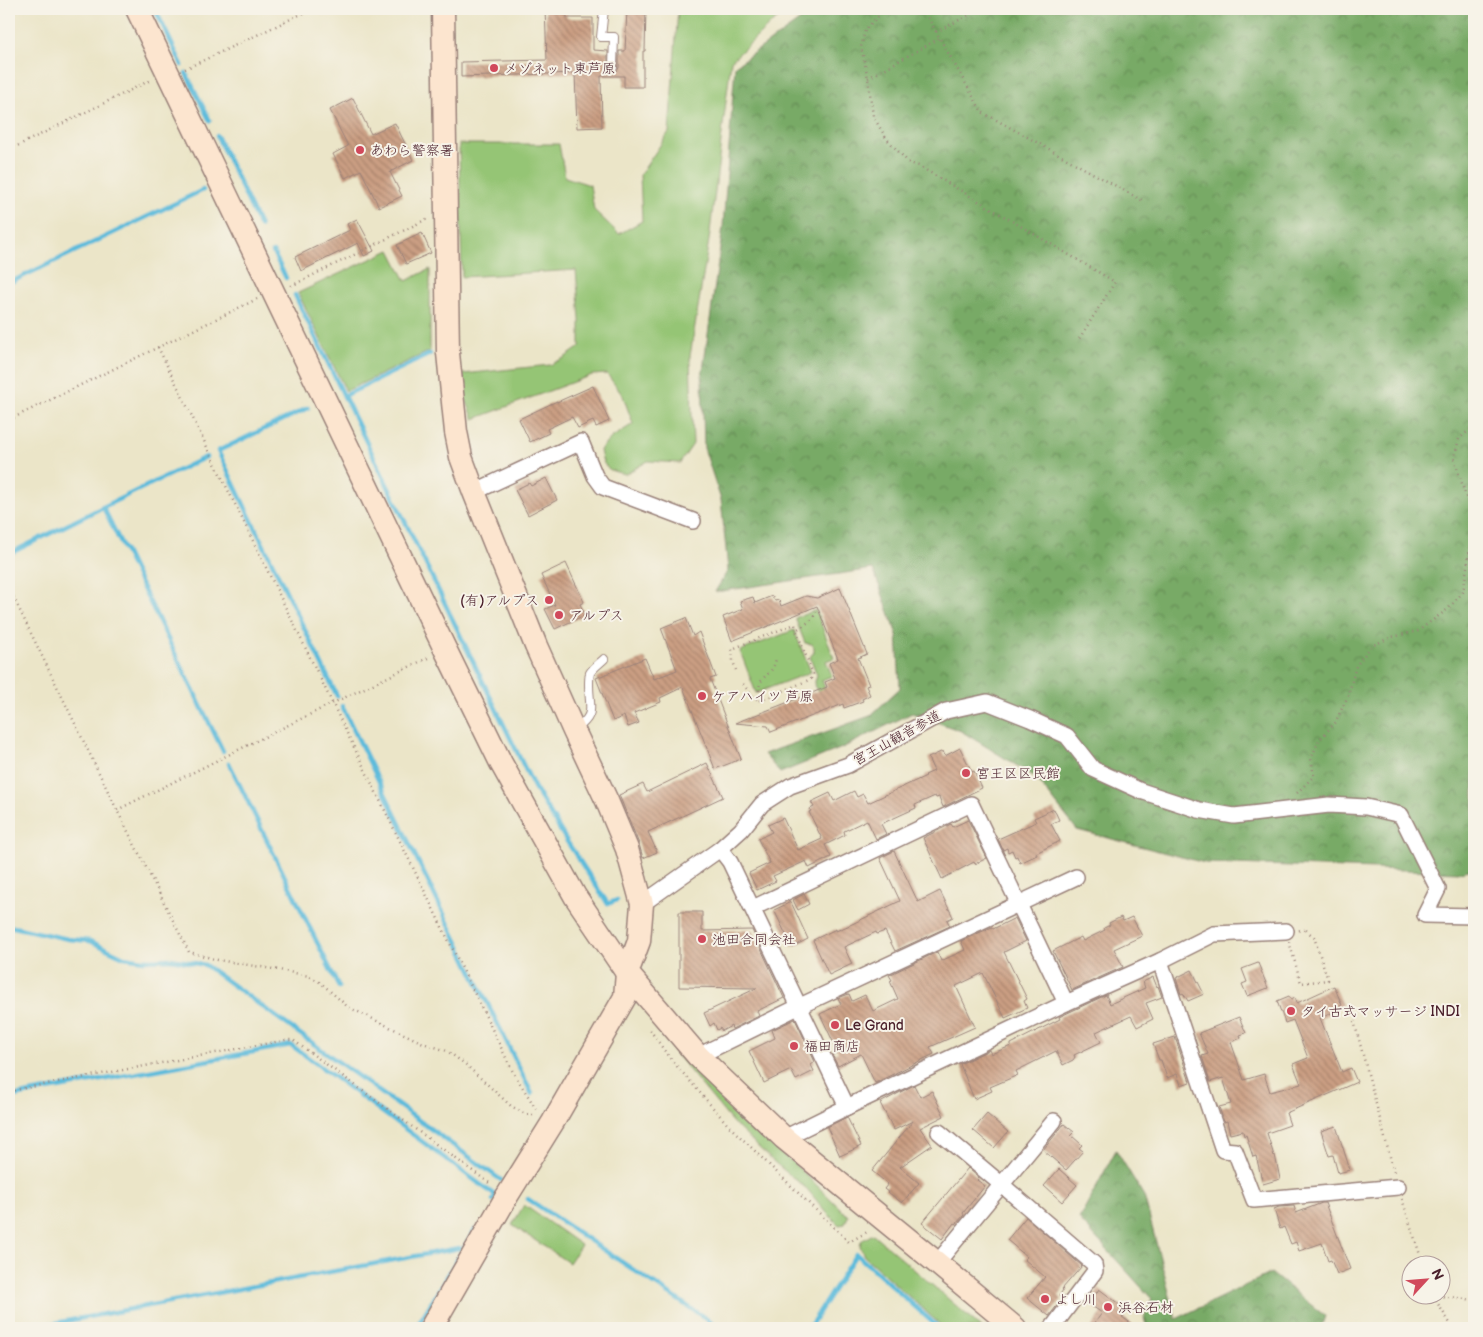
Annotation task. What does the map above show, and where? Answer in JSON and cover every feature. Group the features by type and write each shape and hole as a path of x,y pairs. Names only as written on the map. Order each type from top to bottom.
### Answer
{"street":[{"path":"137,9 445,650 501,762 575,896 627,973 698,1056 784,1138 1015,1328"},
{"path":"431,1328 507,1196 546,1118 625,997 627,973 639,941 642,904 627,849 608,801 574,731 533,638 461,457 456,432 448,353 443,9"},
{"path":"474,492 581,442 595,476 603,487 693,521"},
{"name":"宮王山観音参道","path":"642,904 720,849 742,830 762,804 790,786 848,765 946,711 986,702 1067,736 1093,769 1141,791 1199,810 1234,816 1328,805 1366,807 1401,815 1438,888 1425,915 1474,916"},
{"path":"753,908 971,804 1066,1003"},
{"path":"720,849 730,862 753,908 847,1106"},
{"path":"698,1056 800,1006 1076,877"},
{"path":"784,1138 847,1106 1160,961 1214,934 1286,931"},
{"path":"1160,961 1223,1150 1234,1151 1254,1200 1398,1187"},
{"path":"937,1263 1054,1121"},
{"path":"939,1132 1094,1264 1095,1271 1052,1328"}],"lane":[{"path":"604,9 601,37 614,37 613,67"},
{"path":"574,731 586,722 591,707 589,675 604,659"}],"path":[{"path":"9,150 168,74 312,9"},
{"path":"885,9 865,30 861,47 868,78 873,116 886,138 909,163 919,166 1115,282 1079,339"},
{"path":"923,9 982,112 1143,200"},
{"path":"936,32 969,15"},
{"path":"868,78 940,38"},
{"path":"9,420 446,210"},
{"path":"158,347 513,1072 546,1118"},
{"path":"1281,810 1314,776 1311,759 1319,740 1335,724 1348,696 1356,666 1371,646 1392,637 1418,631 1448,609 1463,592 1474,524 1454,458 1459,439 1474,426"},
{"path":"9,588 117,810 189,952 218,960 309,976 321,983 348,1007 423,1043 447,1051 465,1064 511,1106 528,1115 546,1118"},
{"path":"796,630 816,616 817,608"},
{"path":"736,670 732,649 795,624 813,674 811,679 760,701"},
{"path":"117,810 445,650"},
{"path":"760,701 759,683 774,666 776,658"},
{"path":"743,684 753,697 760,701"},
{"path":"1306,930 1314,937 1328,980 1301,983 1286,931 1306,930"},
{"path":"1354,1021 1398,1187 1420,1254"},
{"path":"647,1027 669,1057 728,1125 849,1242 886,1222"},
{"path":"9,1091 293,1040 507,1196"},
{"path":"1450,1297 1474,1300"},
{"path":"1438,1304 1453,1328"}],"green space":[{"path":"678,9 793,9 774,21 731,61 709,240 690,356 693,444 680,463 648,461 626,474 607,468 600,450 611,438 633,424 623,396 607,374 592,375 474,419 465,398 463,374 550,365 580,347 580,319 576,270 462,277 459,144 559,144 565,177 590,185 594,210 619,234 642,221 640,175 669,132"},
{"path":"816,9 1474,9 1474,869 1460,872 1205,863 1077,830 1035,777 961,731 912,713 842,748 780,773 764,754 870,716 900,688 897,634 873,569 715,592 728,570 721,500 704,448 702,377 723,227 735,66"},
{"path":"390,250 406,281 430,269 430,351 346,391 298,293"},
{"path":"816,610 834,658 826,661 832,676 822,680 828,696 816,689 814,685 817,675 810,657 814,652 814,647 812,644 805,643 795,618"},
{"path":"794,630 811,672 756,693 740,651"},
{"path":"674,1044 717,1089 739,1116 799,1168 848,1216 845,1224 839,1225 807,1189 774,1162 733,1123 675,1053 671,1045"},
{"path":"1116,1150 1144,1196 1176,1319 1271,1273 1325,1316 1321,1328 1147,1328 1144,1318 1152,1299 1079,1219"},
{"path":"524,1205 581,1245 569,1263 512,1225"},
{"path":"873,1234 982,1328 944,1328 864,1256 860,1246 861,1241"}],"building":[{"path":"545,9 566,9 567,18 593,18 593,50 608,51 608,69 613,73 619,68 619,51 625,51 627,9 646,9 643,87 624,87 624,76 601,76 602,127 577,128 575,73 461,77 461,62 547,60"},
{"name":"あわら警察署","path":"353,98 371,134 395,123 413,160 390,172 402,196 379,207 361,170 345,178 333,154 348,146 330,110"},
{"path":"357,219 374,251 364,256 358,243 301,271 295,257 350,230 347,224"},
{"path":"422,233 431,253 406,264 397,245"},
{"path":"593,386 609,421 596,427 593,421 578,428 572,417 547,429 549,433 530,442 519,419"},
{"path":"546,478 557,500 528,515 515,490 529,483 531,486"},
{"path":"566,563 584,602 580,604 585,615 555,629 545,609 555,605 541,575"},
{"path":"840,588 867,654 858,658 869,685 866,686 870,695 862,699 863,701 844,708 843,704 771,732 768,726 735,723 827,687 825,682 835,678 829,663 838,659 817,606 732,641 723,617 743,609 740,601 753,597 755,603 772,596 775,601 779,600 781,606 806,596 817,598"},
{"path":"686,618 693,636 699,632 716,677 710,679 741,759 715,769 683,687 660,698 661,702 634,713 639,723 628,727 624,716 613,721 596,678 645,658 654,679 677,670 661,628"},
{"path":"960,748 982,788 943,807 939,797 936,798 935,796 915,805 916,808 881,824 886,834 876,839 867,820 844,831 845,835 825,845 831,857 809,868 806,861 773,876 776,881 757,890 749,873 770,863 758,839 772,832 768,825 783,818 798,850 822,839 809,812 814,807 811,802 830,793 834,801 854,791 857,797 863,794 868,803 934,771 928,758 943,751 945,756"},
{"path":"707,763 723,797 648,832 657,852 643,858 619,795 643,784 647,792"},
{"path":"1054,809 1059,820 1051,824 1060,841 1020,863 1012,850 1008,852 1007,848 1003,850 998,839 1036,822 1034,818"},
{"path":"968,820 987,858 975,864 974,862 942,879 923,838 951,824 953,827"},
{"path":"894,851 918,902 940,891 953,917 947,920 950,926 895,951 885,931 877,934 876,932 844,947 852,964 829,975 813,940 900,901 880,858"},
{"path":"804,894 809,904 798,910 793,900"},
{"path":"791,902 808,939 792,947 774,910"},
{"path":"679,912 702,912 702,931 752,930 784,998 757,1011 759,1016 732,1029 731,1026 722,1031 720,1028 717,1030 714,1023 710,1026 704,1013 757,988 679,987"},
{"path":"1121,917 1123,921 1132,917 1142,936 1114,949 1123,967 1072,990 1053,951 1081,937 1083,941 1105,930 1104,928 1110,925 1109,923"},
{"path":"1015,918 1026,941 1004,952 1027,999 1024,1001 1027,1008 1005,1018 983,973 956,986 975,1027 930,1047 934,1054 875,1083 861,1054 838,1066 832,1055 838,1052 820,1014 841,1004 838,998 849,994 852,1001 865,995 873,1011 898,999 889,975 937,952 941,961 965,950 961,941"},
{"path":"1258,963 1268,988 1247,996 1242,984 1247,982 1242,969"},
{"path":"1192,970 1204,994 1188,1001 1183,993 1181,994 1176,978"},
{"path":"1153,977 1162,997 1146,1003 1153,1019 1137,1027 1131,1016 1096,1032 1101,1042 1074,1055 1073,1060 1063,1065 1056,1051 1016,1071 1018,1075 990,1087 992,1091 974,1099 960,1064 989,1050 991,1054 1011,1046 1011,1044 1060,1019 1059,1017 1106,995 1110,1004 1145,988 1143,982"},
{"path":"1334,986 1342,1005 1335,1008 1337,1011 1320,1018 1342,1072 1351,1068 1357,1082 1286,1113 1290,1125 1267,1133 1275,1155 1280,1179 1263,1184 1256,1156 1253,1157 1246,1135 1244,1136 1243,1131 1230,1134 1227,1121 1224,1122 1219,1107 1231,1104 1223,1078 1210,1082 1202,1056 1208,1054 1199,1033 1239,1017 1246,1033 1240,1035 1241,1038 1231,1042 1244,1080 1264,1074 1270,1092 1301,1084 1293,1064 1308,1058 1293,1020 1285,1023 1277,1001 1289,996 1291,1000 1295,998 1297,1003"},
{"path":"795,1019 815,1062 811,1065 814,1071 796,1080 791,1070 764,1083 749,1051 775,1038 772,1030"},
{"path":"1175,1037 1190,1082 1181,1085 1177,1074 1167,1078 1153,1044"},
{"path":"914,1085 920,1097 932,1091 944,1116 920,1128 932,1145 900,1167 919,1183 902,1203 884,1189 888,1184 872,1171 913,1121 894,1130 880,1103"},
{"path":"987,1114 1008,1132 994,1148 973,1130"},
{"path":"847,1117 861,1146 840,1156 827,1127"},
{"path":"1064,1124 1074,1132 1071,1135 1082,1145 1079,1148 1083,1151 1066,1170 1043,1150"},
{"path":"1336,1126 1350,1170 1338,1173 1333,1155 1329,1156 1321,1131"},
{"path":"968,1168 979,1178 977,1180 985,1186 963,1213 964,1215 956,1224 954,1223 942,1239 922,1223"},
{"path":"1059,1169 1077,1185 1062,1202 1044,1186"},
{"path":"1325,1203 1350,1269 1337,1274 1331,1260 1328,1261 1322,1243 1299,1251 1296,1242 1291,1244 1284,1227 1280,1229 1274,1209 1294,1206 1296,1213"},
{"path":"1026,1217 1082,1266 1062,1289 1059,1296 1062,1299 1049,1316 1027,1298 1045,1277 1024,1259 1027,1257 1007,1240"},
{"name":"浜谷石材","path":"1099,1289 1127,1310 1122,1317 1138,1328 1091,1328 1102,1313 1089,1304"}],"waterway":[{"path":"155,9 182,65"},
{"path":"186,73 210,121"},
{"path":"217,136 260,226"},
{"path":"9,283 203,190"},
{"path":"273,252 286,278"},
{"path":"295,295 534,787 608,904 617,900"},
{"path":"344,396 430,354"},
{"path":"308,408 218,451 337,696"},
{"path":"206,457 103,507 223,751"},
{"path":"9,554 103,507"},
{"path":"342,706 532,1094"},
{"path":"229,763 339,987"},
{"path":"9,926 68,939 90,941 124,957 144,960 171,959 205,965 501,1180"},
{"path":"9,1097 291,1045 496,1196 493,1200"},
{"path":"528,1199 720,1328"},
{"path":"416,1328 475,1230"},
{"path":"29,1328 459,1248"},
{"path":"809,1328 856,1254 939,1328"}],"place":[{"name":"メゾネット東芦原","path":"494,68"},
{"name":"あわら警察署","path":"360,150"},
{"name":"(有)アルプス","path":"549,600"},
{"name":"アルプス","path":"559,615"},
{"name":"ケアハイツ 芦原","path":"702,696"},
{"name":"宮王区区民館","path":"966,773"},
{"name":"池田合同会社","path":"702,939"},
{"name":"タイ古式マッサージ INDI","path":"1291,1011"},
{"name":"Le Grand","path":"835,1025"},
{"name":"福田商店","path":"794,1046"},
{"name":"よし川","path":"1045,1299"},
{"name":"浜谷石材","path":"1108,1307"}]}
